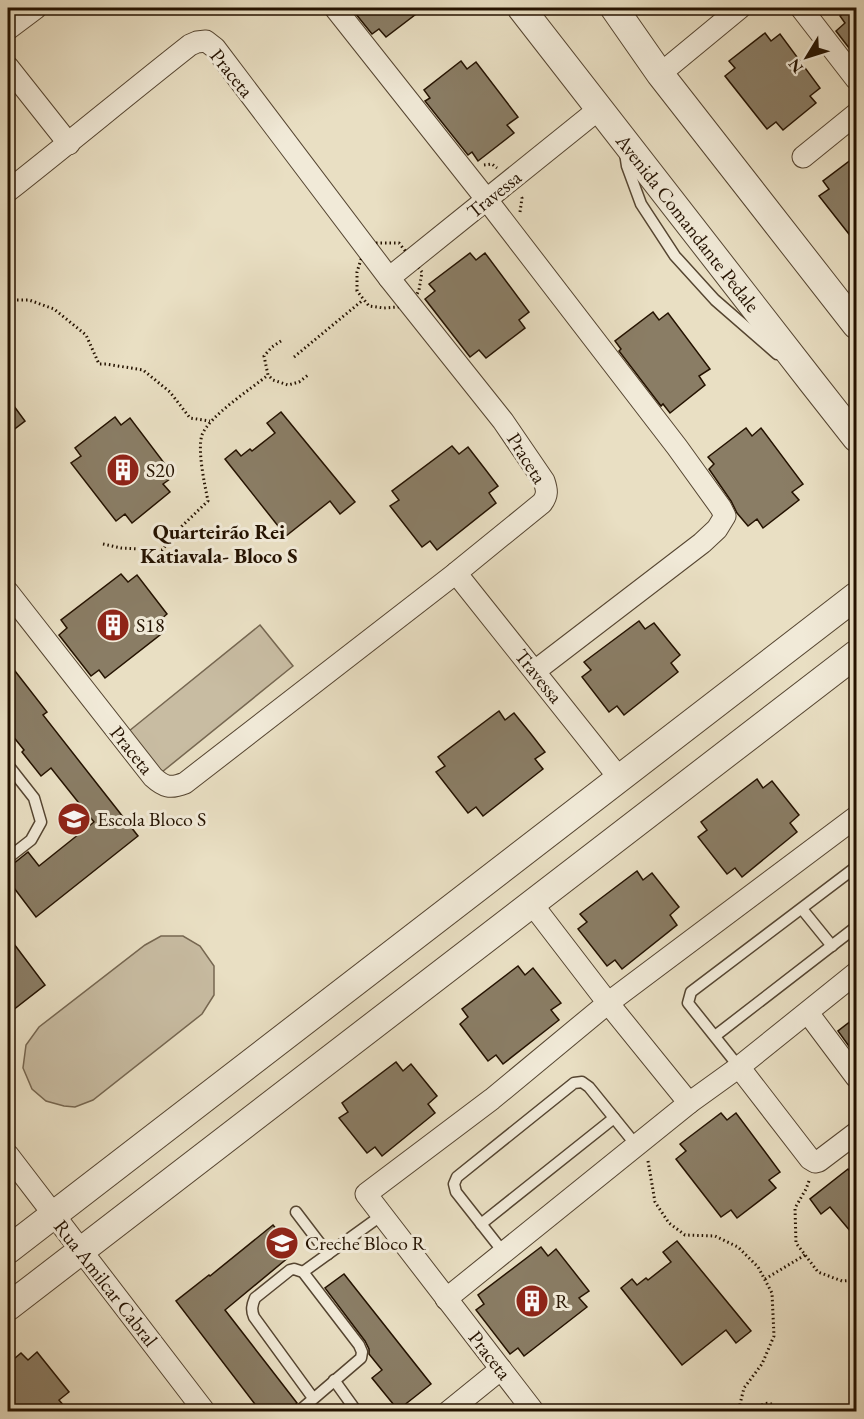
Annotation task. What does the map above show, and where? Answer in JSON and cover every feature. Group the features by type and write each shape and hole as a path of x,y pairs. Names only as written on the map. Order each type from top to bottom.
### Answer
{"street":[{"path":"8,29 36,8"},
{"path":"335,8 487,200 677,447 725,516 717,529 702,543 535,671"},
{"name":"Avenida Comandante Pedale","path":"520,8 856,438"},
{"path":"660,74 740,8"},
{"path":"801,8 856,79"},
{"path":"619,11 660,74 856,325"},
{"name":"Praceta","path":"8,191 190,45 206,41 214,48 388,278 503,421 544,481 547,490 547,497 542,503 456,573 176,787 160,783 153,777 8,592"},
{"path":"8,67 69,144"},
{"name":"Travessa","path":"388,278 599,109"},
{"path":"803,158 856,114"},
{"name":"Travessa","path":"456,573 620,779"},
{"path":"8,1250 856,596"},
{"path":"8,1307 856,654"},
{"path":"609,1003 856,817"},
{"path":"532,904 689,1103"},
{"path":"446,1299 689,1103 739,1067 856,973"},
{"name":"Praceta","path":"534,1412 366,1194 492,1099 609,1003"},
{"path":"808,1013 856,1077"},
{"path":"739,1067 814,1162 819,1161 856,1133"},
{"name":"Rua Amilcar Cabral","path":"8,1155 205,1412"},
{"path":"448,1412 501,1369"}],"lane":[{"path":"8,765 34,798 41,822 31,840 8,858"},
{"path":"739,1067 688,1003 691,992 856,867"},
{"path":"802,909 832,946"},
{"path":"715,1036 856,927"},
{"path":"504,1253 456,1192 454,1184 457,1177 574,1083 582,1082 589,1087 614,1118 640,1143"},
{"path":"480,1224 614,1118"},
{"path":"296,1212 328,1254"},
{"path":"303,1272 382,1215"},
{"path":"297,1412 314,1398 334,1380 361,1358 362,1352 303,1272 294,1269 255,1298 252,1312 314,1398"},
{"path":"334,1380 357,1412"}],"path":[{"path":"17,300 29,300 54,309 86,335 99,364 143,370 170,392 190,418 210,421"},
{"path":"294,357 363,300"},
{"path":"281,341 264,356 268,375 273,380 288,385 299,382 308,375"},
{"path":"103,544 121,548 162,550 182,526 208,501 202,466 202,437 210,421 268,375"},
{"path":"640,1143 655,1202 669,1223 685,1235 715,1236 738,1247 758,1267 772,1293 774,1336 762,1364 744,1388 738,1412"},
{"path":"814,1162 806,1189 795,1208 796,1243 818,1272 842,1281 856,1280"},
{"path":"764,1279 805,1255"},
{"path":"756,1412 759,1406 766,1403 777,1406 780,1412"}],"shaded area":[{"path":"260,625 293,666 162,772 129,731"},
{"path":"161,936 183,936 200,946 214,966 214,995 202,1014 93,1100 75,1107 46,1101 32,1089 23,1068 26,1045 39,1027 145,945"}],"building":[{"path":"351,8 424,8 386,37 379,29 372,34"},
{"path":"850,8 856,8 856,57 836,31 845,23 840,16"},
{"path":"765,33 771,41 780,34 820,88 810,96 816,103 783,130 776,122 767,129 725,76 735,68 729,61"},
{"path":"461,61 467,69 476,62 518,117 507,125 514,133 478,161 472,152 468,155 425,101 430,98 424,90"},
{"path":"856,156 856,243 819,196 829,189 823,181"},
{"path":"470,253 476,260 485,253 529,312 519,320 525,328 486,358 479,350 470,357 425,299 435,291 429,284"},
{"path":"653,312 659,320 668,313 710,369 699,376 705,385 670,413 663,404 661,406 619,351 621,349 615,341"},
{"path":"8,398 25,421 8,434"},
{"path":"281,412 355,502 340,514 330,501 286,536 225,459 236,450 241,456 250,449 252,451 275,433 267,423"},
{"name":"S20","path":"115,417 121,425 130,418 174,476 163,484 170,492 132,523 125,514 116,521 71,463 81,456 75,448"},
{"path":"746,428 752,436 761,428 803,484 792,492 799,500 763,528 757,519 748,526 709,469 714,464 708,457"},
{"path":"452,446 459,454 468,447 485,469 498,486 489,493 496,503 437,550 430,541 422,547 390,506 399,500 392,491"},
{"name":"S18","path":"121,574 128,582 137,575 167,614 158,622 165,631 105,678 99,670 91,676 59,635 67,628 61,620"},
{"path":"639,621 645,629 654,623 680,655 671,663 678,672 624,715 617,706 609,712 582,677 591,670 584,662"},
{"path":"8,662 47,712 43,715 138,836 36,917 8,880 8,865 13,864 28,852 39,866 94,822 51,768 41,776 8,730"},
{"path":"499,711 505,720 514,713 545,752 535,759 543,769 483,816 476,807 468,813 436,772 445,766 438,757"},
{"path":"757,779 763,788 772,781 799,815 790,823 797,832 742,877 735,868 727,874 698,837 707,830 701,822"},
{"path":"637,871 643,880 652,873 679,907 670,915 677,925 622,969 615,960 607,966 578,929 587,922 580,914"},
{"path":"8,936 45,985 8,1014"},
{"path":"518,966 525,975 533,968 561,1003 551,1010 559,1020 503,1064 496,1055 488,1061 460,1024 468,1017 462,1009"},
{"path":"856,1017 856,1056 838,1031"},
{"path":"396,1062 403,1071 411,1064 437,1096 428,1104 435,1113 382,1156 375,1147 367,1153 339,1118 348,1112 342,1103"},
{"path":"721,1113 727,1120 736,1113 780,1172 769,1180 776,1188 737,1218 731,1210 721,1217 676,1159 686,1151 680,1144"},
{"path":"848,1169 856,1180 856,1238 830,1207 821,1214 810,1199"},
{"path":"273,1225 295,1252 225,1310 297,1403 291,1412 261,1412 176,1301"},
{"name":"R","path":"677,1241 751,1331 736,1343 726,1330 682,1365 621,1288 632,1279 637,1285 646,1278 648,1280 671,1262 663,1252"},
{"name":"R","path":"541,1247 548,1256 556,1249 589,1291 579,1298 587,1307 524,1356 518,1348 510,1354 476,1310 484,1304 478,1295"},
{"path":"344,1274 431,1384 398,1410 372,1378 382,1370 369,1354 365,1341 325,1288"},
{"path":"37,1352 69,1392 59,1400 69,1412 8,1412 8,1364 21,1353 28,1360"}],"place":[{"name":"S20","path":"123,470"},
{"name":"S18","path":"113,625"},
{"name":"Escola Bloco S","path":"74,819"},
{"name":"Creche Bloco R","path":"282,1243"},
{"name":"R","path":"532,1301"}],"district":[{"name":"Quarteirão Rei Katiavala- Bloco S","path":"219,543"}]}
